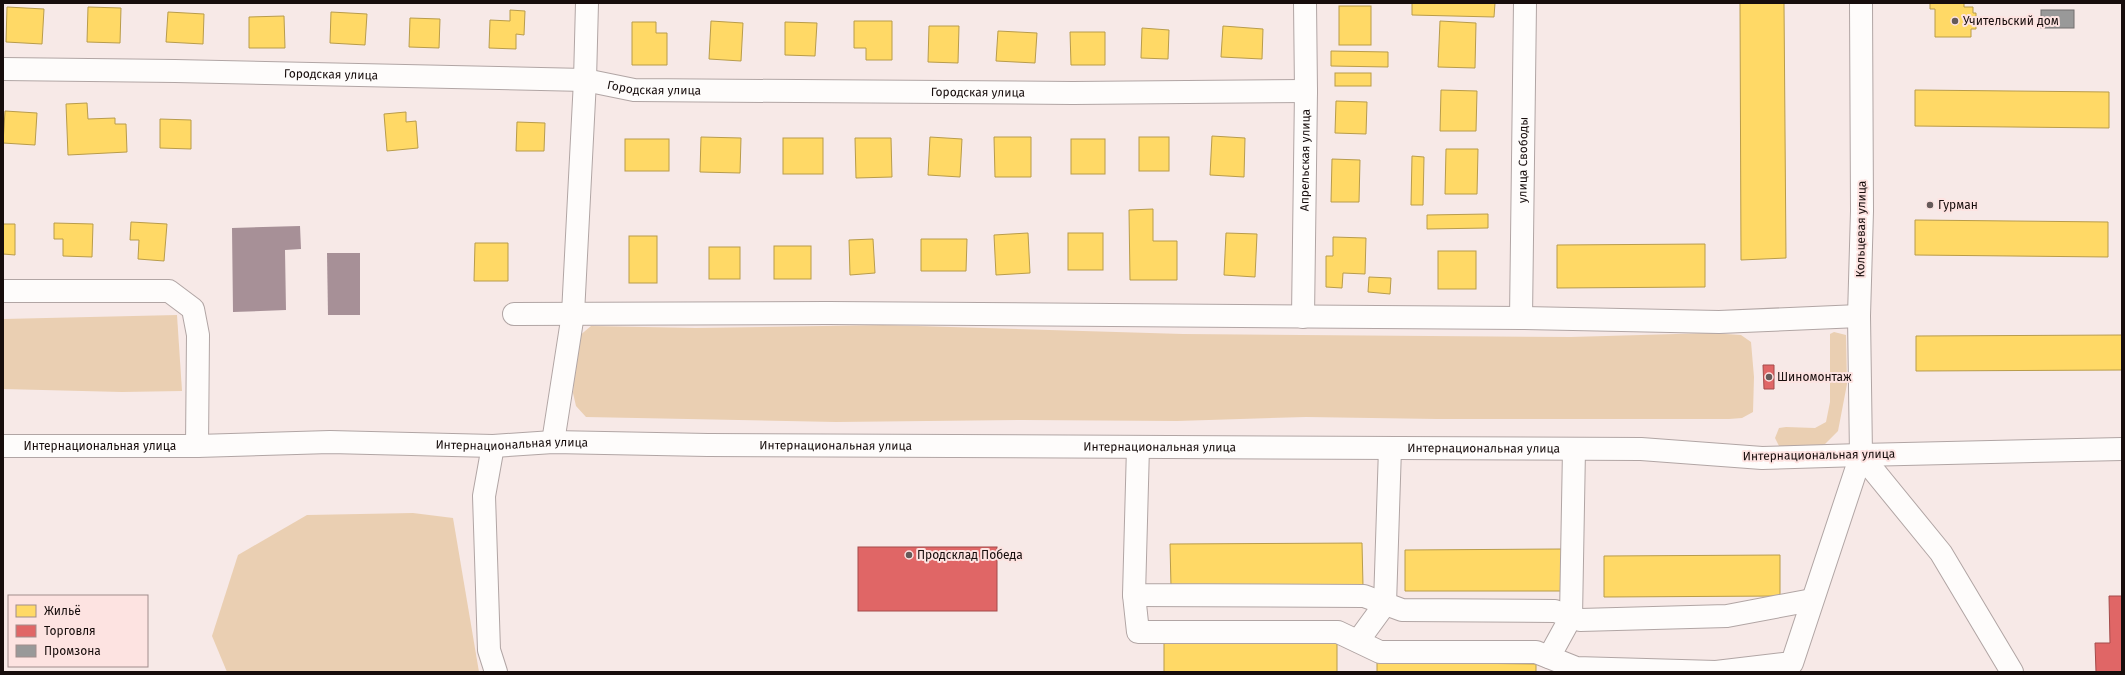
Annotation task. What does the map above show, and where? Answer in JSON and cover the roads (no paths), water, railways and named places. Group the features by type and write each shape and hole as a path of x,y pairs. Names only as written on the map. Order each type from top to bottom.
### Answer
{"street":[{"path":"553,442 573,314 586,80 587,3"},
{"name":"Апрельская улица","path":"1303,317 1306,91 1305,3"},
{"name":"улица Свободы","path":"1521,318 1525,3"},
{"name":"Кольцевая улица","path":"1549,657 1576,668 1716,672 1792,663 1861,455 1859,316 1862,204 1861,3"},
{"name":"Городская улица","path":"3,70 175,71 586,80 634,90 1073,93 1306,91"},
{"path":"3,291 169,291 193,308 198,335 197,446"},
{"path":"514,314 828,313 1521,318 1719,322 1859,316"},
{"name":"Интернациональная улица","path":"3,446 197,446 330,442 493,446 553,442 688,445 1641,449 1762,458 2122,449"},
{"path":"493,446 484,496 489,650 496,672"},
{"path":"1138,447 1134,595 1138,632 1338,632 1380,652 1536,652 1549,657 1571,617 1574,449"},
{"path":"1358,641 1385,604 1390,448"},
{"path":"1861,455 1941,553 2012,672"},
{"path":"1134,595 1364,596 1402,610 1555,611 1580,620 1727,616 1812,600"}],"place":[{"name":"Учительский дом","path":"1955,21"},
{"name":"Гурман","path":"1930,205"},
{"name":"Шиномонтаж","path":"1769,377"},
{"name":"Продсклад Победа","path":"909,555"}]}
